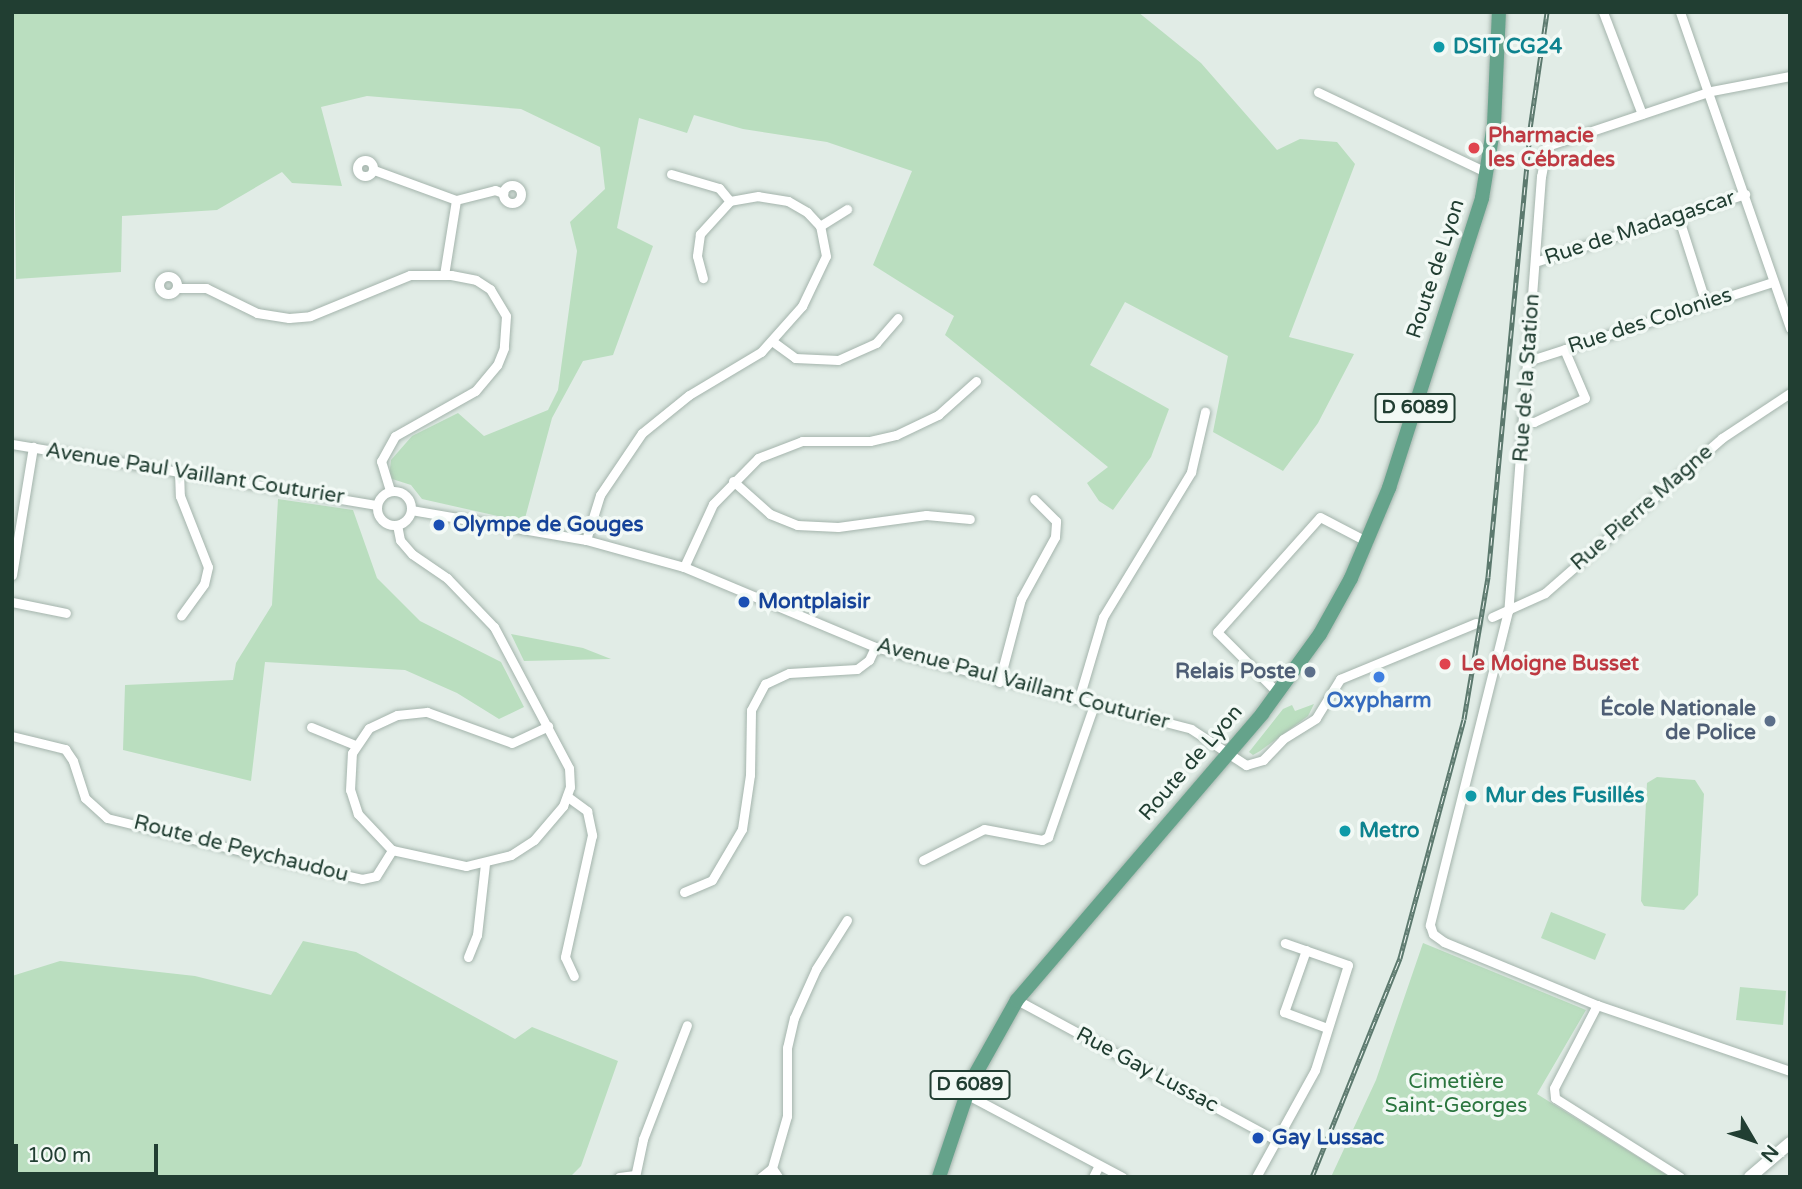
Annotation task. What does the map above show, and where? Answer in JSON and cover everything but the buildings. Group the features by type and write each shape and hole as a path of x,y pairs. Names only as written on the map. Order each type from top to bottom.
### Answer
{"main road":[{"name":"Route de Lyon","path":"939,1177 966,1094 1017,1000 1279,693 1325,625 1368,542 1488,173 1500,16"},
{"path":"1750,1177 1790,1143"}],"street":[{"path":"1603,12 1642,114 1711,91 1790,76"},
{"path":"1680,12 1711,91 1790,328"},
{"path":"1318,92 1488,173"},
{"name":"Rue de la Station","path":"1597,1005 1444,942 1433,934 1430,925 1508,611 1525,421 1535,262 1548,146 1642,114"},
{"path":"374,170 456,200 495,190 503,193"},
{"path":"671,174 719,188 730,201"},
{"name":"Rue de Madagascar","path":"1535,262 1745,194"},
{"path":"586,540 600,495 642,433 689,395 772,341 818,279 826,256 820,226 807,212 788,201 758,196 730,201 700,234 697,256 703,278"},
{"path":"444,275 456,200"},
{"path":"820,226 847,209"},
{"path":"1678,216 1706,304"},
{"path":"177,288 206,288 257,313 289,318 310,316 393,279 444,275 475,280 490,289 506,316 504,348 475,391 395,436 381,461 390,492"},
{"name":"Rue des Colonies","path":"1528,361 1773,282"},
{"path":"772,341 795,358 838,360 876,343 898,318"},
{"path":"1525,421 1534,422 1585,398 1564,349"},
{"path":"684,567 705,515 733,481 758,458 788,444 870,441 925,423 953,405 976,380"},
{"name":"Rue Pierre Magne","path":"1492,617 1545,593 1722,438 1790,393"},
{"path":"1079,698 1103,617 1191,472 1205,412"},
{"name":"Avenue Paul Vaillant Couturier","path":"12,444 377,505"},
{"path":"12,575 33,447"},
{"path":"179,471 180,496 208,567 204,584 181,617"},
{"path":"733,481 770,513 797,525 838,527 926,515 970,519"},
{"path":"390,492 377,505 383,520 397,525"},
{"path":"390,492 406,495 411,510 397,525"},
{"path":"999,682 1021,599 1055,537 1056,521 1034,499"},
{"name":"Avenue Paul Vaillant Couturier","path":"411,510 586,540 684,567 875,647 999,682 1079,698 1191,729 1230,752"},
{"path":"1279,693 1217,632 1320,517 1368,542"},
{"path":"397,525 400,540 412,554 447,578 494,627 548,726 569,768 568,797 527,845 485,864 456,865 392,850 352,802 349,778 355,745 381,720 411,713 443,716 499,742 524,740 548,726"},
{"path":"12,602 66,613"},
{"path":"1230,752 1246,765 1256,764 1316,718 1340,680 1476,623"},
{"path":"684,892 712,880 741,829 748,804 751,710 765,684 789,673 858,669 869,660 875,647"},
{"path":"923,860 984,829 1042,840 1048,837 1095,702"},
{"path":"311,727 355,745"},
{"name":"Route de Peychaudou","path":"12,736 65,750 74,761 85,798 107,818 362,879 376,876 392,850"},
{"path":"568,797 587,811 592,835 565,957 573,976"},
{"path":"468,957 477,935 485,864"},
{"path":"761,1177 772,1168 787,1116 786,1048 794,1018 816,969 847,920"},
{"path":"1256,1177 1315,1069 1348,965 1285,943"},
{"path":"1306,950 1284,1012 1327,1027"},
{"name":"Rue Gay Lussac","path":"1017,1000 1276,1140"},
{"path":"1680,1177 1555,1098 1554,1088 1597,1005 1790,1071"},
{"path":"620,1177 635,1176 643,1139 687,1025"},
{"path":"966,1094 1122,1177"},
{"path":"1093,1177 1099,1165"},
{"path":"772,1168 778,1177"}],"green space":[{"path":"12,12 1138,12 1201,63 1277,150 1300,139 1337,142 1355,164 1289,337 1354,354 1318,423 1283,471 1213,432 1228,356 1125,302 1090,365 1169,409 1151,457 1113,510 1099,501 1087,483 1108,467 945,335 954,316 873,265 912,171 827,142 743,129 694,115 687,133 639,118 617,228 653,246 613,355 583,361 552,418 524,522 422,499 411,485 389,478 391,460 412,436 458,413 484,436 548,410 558,390 577,251 570,222 605,189 600,147 521,109 367,96 321,107 342,186 292,183 282,172 217,210 122,216 121,272 16,279"},
{"path":"278,499 353,510 377,578 420,621 501,662 524,707 499,719 457,693 405,670 265,662 251,781 123,750 125,685 233,680 236,663 272,605"},
{"path":"511,634 583,648 611,659 524,661"},
{"path":"1314,704 1308,716 1260,751 1253,755 1249,752 1283,709 1292,705 1295,711"},
{"path":"1657,777 1695,780 1704,794 1698,895 1684,910 1644,906 1641,901 1647,783"},
{"path":"1551,912 1606,934 1595,960 1541,938"},
{"path":"303,941 356,952 515,1039 532,1027 618,1061 581,1166 570,1177 12,1177 12,976 60,961 195,976 271,995"},
{"name":"Cimetière Saint-Georges","path":"1423,943 1586,1010 1537,1094 1670,1177 1331,1177 1376,1080"},
{"path":"1740,987 1786,991 1783,1025 1736,1020"}],"railway":[{"path":"1312,1177 1400,958 1464,719 1488,577 1530,129 1547,12"}],"place":[{"name":"DSIT CG24","path":"1439,47"},
{"name":"Pharmacie les Cébrades","path":"1474,148"},
{"name":"Olympe de Gouges","path":"439,525"},
{"name":"Montplaisir","path":"744,602"},
{"name":"Le Moigne Busset","path":"1445,664"},
{"name":"Relais Poste","path":"1310,672"},
{"name":"Oxypharm","path":"1379,677"},
{"name":"École Nationale de Police","path":"1770,721"},
{"name":"Mur des Fusillés","path":"1471,796"},
{"name":"Metro","path":"1345,831"},
{"name":"Gay Lussac","path":"1258,1138"}]}
